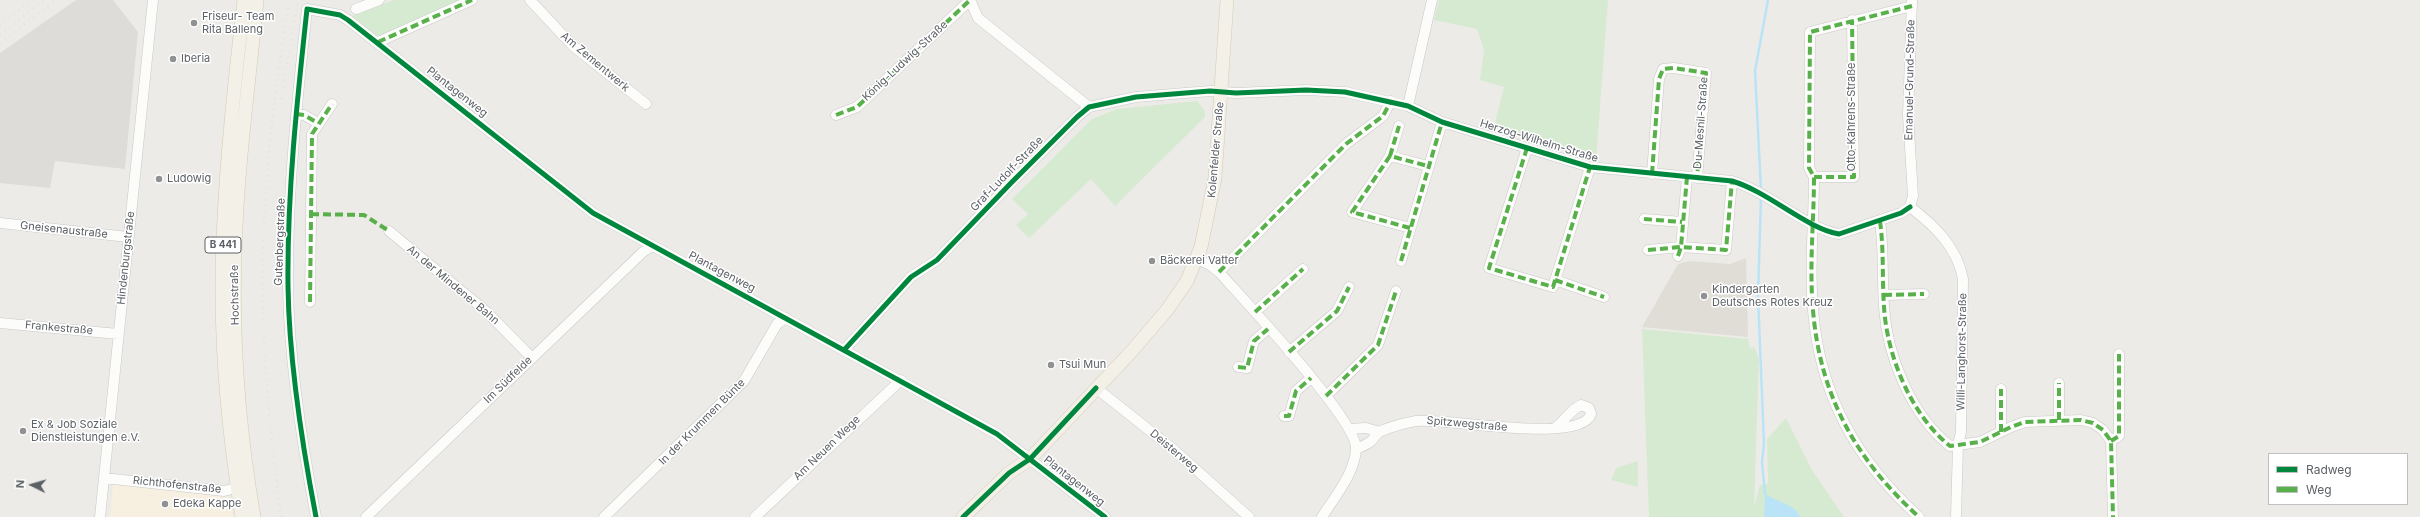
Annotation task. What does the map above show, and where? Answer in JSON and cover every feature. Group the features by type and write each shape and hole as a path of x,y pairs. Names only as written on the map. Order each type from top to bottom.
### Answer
{"main road":[{"name":"Kolenfelder Straße","path":"963,517 1009,473 1030,459 1131,352 1167,310 1187,280 1197,259 1207,222 1216,178 1227,0"},
{"name":"Hochstraße","path":"242,517 243,486 223,346 223,241 251,2"},
{"name":"Hochstraße","path":"243,486 254,517"}],"street":[{"name":"Hindenburgstraße","path":"100,517 153,0"},
{"path":"358,5 379,0"},
{"path":"378,42 472,0"},
{"name":"Am Zementwerk","path":"530,0 573,46 646,104"},
{"name":"König-Ludwig-Straße","path":"836,115 857,107 970,0 978,18 1090,107"},
{"path":"1408,106 1432,0"},
{"path":"1912,3 1810,32 1809,168 1814,177 1813,309 1819,352 1826,380 1841,418 1862,455 1881,480 1919,517"},
{"name":"Emanuel-Grund-Straße","path":"1910,207 1913,196 1908,115 1912,3"},
{"name":"Gutenbergstraße","path":"316,517 302,435 288,287 296,114 307,9 340,15 348,20"},
{"name":"Plantagenweg","path":"348,20 378,42 593,213 845,349 997,434 1105,517"},
{"name":"Otto-Kahrens-Straße","path":"1814,177 1854,177 1852,20"},
{"name":"Du-Mesnil-Straße","path":"1652,174 1658,79 1663,69 1674,68 1706,73 1692,178"},
{"name":"Herzog-Wilhelm-Straße","path":"1221,92 1337,91 1391,102 1408,106 1442,122 1590,167 1732,181 1755,189 1813,224 1839,234 1901,214 1910,207"},
{"path":"1090,107 1136,97 1221,92"},
{"path":"1219,272 1260,233 1346,144 1383,116 1391,102"},
{"path":"310,302 312,134 332,104"},
{"name":"Graf-Ludolf-Straße","path":"845,349 911,277 937,260 1010,183 1090,107"},
{"path":"296,114 304,115 318,123"},
{"path":"1401,261 1442,122"},
{"path":"1399,126 1390,156 1352,212 1410,228"},
{"path":"1527,148 1489,268 1553,287 1590,167"},
{"path":"1390,156 1428,166"},
{"path":"1679,252 1682,222 1692,178"},
{"path":"1648,250 1679,252 1726,250 1732,181"},
{"name":"Willi-Langhorst-Straße","path":"1910,207 1937,228 1956,257 1962,275 1962,432 1958,445 1956,517"},
{"path":"1644,219 1682,222"},
{"path":"1880,221 1884,295 1889,340 1904,382 1922,415 1938,437 1950,446 1980,442 2025,422 2081,420 2093,423 2103,430 2111,441 2113,517"},
{"name":"Gneisenaustraße","path":"0,223 128,237"},
{"name":"An der Mindener Bahn","path":"389,231 487,312 532,358"},
{"name":"Im Südfelde","path":"366,517 644,251 653,246"},
{"path":"1197,259 1210,265 1219,272 1311,378 1350,428 1356,448 1353,464 1322,517"},
{"path":"1255,312 1303,269"},
{"path":"1555,280 1604,297"},
{"path":"1289,352 1337,311 1349,287"},
{"path":"1326,396 1378,345 1396,291"},
{"path":"1884,295 1924,294"},
{"name":"In der Krummen Bünte","path":"604,517 744,382 777,324 786,318"},
{"name":"Frankestraße","path":"0,323 118,334"},
{"path":"1238,367 1247,368 1254,341 1268,328"},
{"path":"2111,441 2119,436 2119,354"},
{"path":"1284,416 1289,416 1296,391 1311,378"},
{"name":"Am Neuen Wege","path":"755,517 900,380"},
{"path":"2059,420 2060,383"},
{"name":"Deisterweg","path":"1096,388 1173,449 1249,517"},
{"path":"2001,432 2002,389"},
{"name":"Spitzwegstraße","path":"1356,448 1369,442 1380,432 1415,421 1428,420 1516,429 1555,428"},
{"name":"Spitzwegstraße","path":"1350,428 1366,428 1380,432"},
{"name":"Richthofenstraße","path":"104,478 224,491 243,486"}],"shaded area":[{"path":"76,0 113,0 138,32 125,169 55,161 50,188 0,183 0,53"},
{"name":"Kindergarten Deutsches Rotes Kreuz","path":"1746,258 1748,337 1642,327 1678,264 1690,261 1730,264"},
{"path":"113,484 229,497 233,517 110,517"}],"green space":[{"path":"394,0 461,0 375,38 352,16"},
{"path":"1439,0 1608,0 1596,160 1494,127 1504,87 1480,80 1484,50 1477,29 1434,20"},
{"path":"1197,101 1205,111 1205,117 1115,206 1091,179 1029,238 1016,225 1028,214 1012,199 1092,119 1117,109"},
{"path":"1642,329 1748,339 1750,349 1754,347 1759,358 1754,507 1760,485 1768,484 1767,439 1786,418 1812,470 1844,517 1649,517"},
{"path":"1638,461 1638,487 1611,480 1616,468"}],"water":[{"path":"1765,494 1795,509 1800,517 1764,517"}],"waterway":[{"path":"1761,190 1755,71 1768,0"},
{"path":"1761,197 1758,296 1764,444 1762,462 1765,494"}],"railway":[{"path":"0,26 30,0"},
{"path":"0,35 44,0"},
{"path":"0,43 56,0"},
{"path":"281,517 267,384 263,303 263,265 269,151 289,0"},
{"path":"281,99 298,0"}],"marked path":[{"path":"378,42 472,0"},
{"path":"836,115 857,107 970,0"},
{"path":"1912,6 1810,32 1809,168 1814,177 1812,260 1813,310 1817,341 1824,371 1833,398 1845,424 1860,449 1877,473 1919,517"},
{"path":"1814,177 1854,177 1852,20"},
{"path":"1652,174 1659,79 1663,69 1674,68 1706,73 1697,178"},
{"path":"1219,272 1346,144 1383,116 1391,101"},
{"path":"310,302 312,134 332,104"},
{"path":"296,114 304,115 318,123"},
{"path":"1401,261 1442,122"},
{"path":"1390,156 1399,126"},
{"path":"1527,148 1489,268 1553,287 1590,167"},
{"path":"1410,228 1352,212 1390,156 1428,166"},
{"path":"1678,256 1681,247 1687,177"},
{"path":"1648,250 1681,247 1726,250 1732,181"},
{"path":"311,214 364,215 389,231"},
{"path":"1644,219 1682,222"},
{"path":"1880,221 1884,307 1890,345 1904,383 1924,418 1936,433 1950,446 1980,442 2025,422 2081,420 2093,423 2103,430 2111,441 2113,517"},
{"path":"1255,312 1303,269"},
{"path":"1555,280 1604,297"},
{"path":"1289,352 1337,311 1349,287"},
{"path":"1326,396 1378,345 1396,291"},
{"path":"1884,295 1924,294"},
{"path":"1238,367 1247,368 1254,341 1268,329"},
{"path":"2111,441 2119,436 2119,354"},
{"path":"1284,416 1289,416 1296,391 1311,378"},
{"path":"2059,383 2059,420"},
{"path":"2001,389 2001,432"}],"cycle path":[{"path":"316,517 297,402 291,343 288,286 291,182 296,113 307,9 340,15 348,20 593,213 997,434 1105,517"},
{"path":"845,349 911,277 937,260 1077,117 1089,107 1136,97 1210,91 1236,93 1306,90 1345,92 1408,106 1442,122 1590,167 1732,181 1760,193 1814,225 1827,231 1839,234 1901,213 1910,207"},
{"path":"963,517 1009,473 1030,459 1096,388"}],"place":[{"name":"Friseur- Team Rita Balleng","path":"194,23"},
{"name":"Iberia","path":"173,59"},
{"name":"Ludowig","path":"159,179"},
{"name":"Bäckerei Vatter","path":"1152,261"},
{"name":"Kindergarten Deutsches Rotes Kreuz","path":"1704,296"},
{"name":"Tsui Mun","path":"1051,365"},
{"name":"Ex & Job Soziale Dienstleistungen e.V.","path":"23,431"},
{"name":"Edeka Kappe","path":"165,504"}]}
